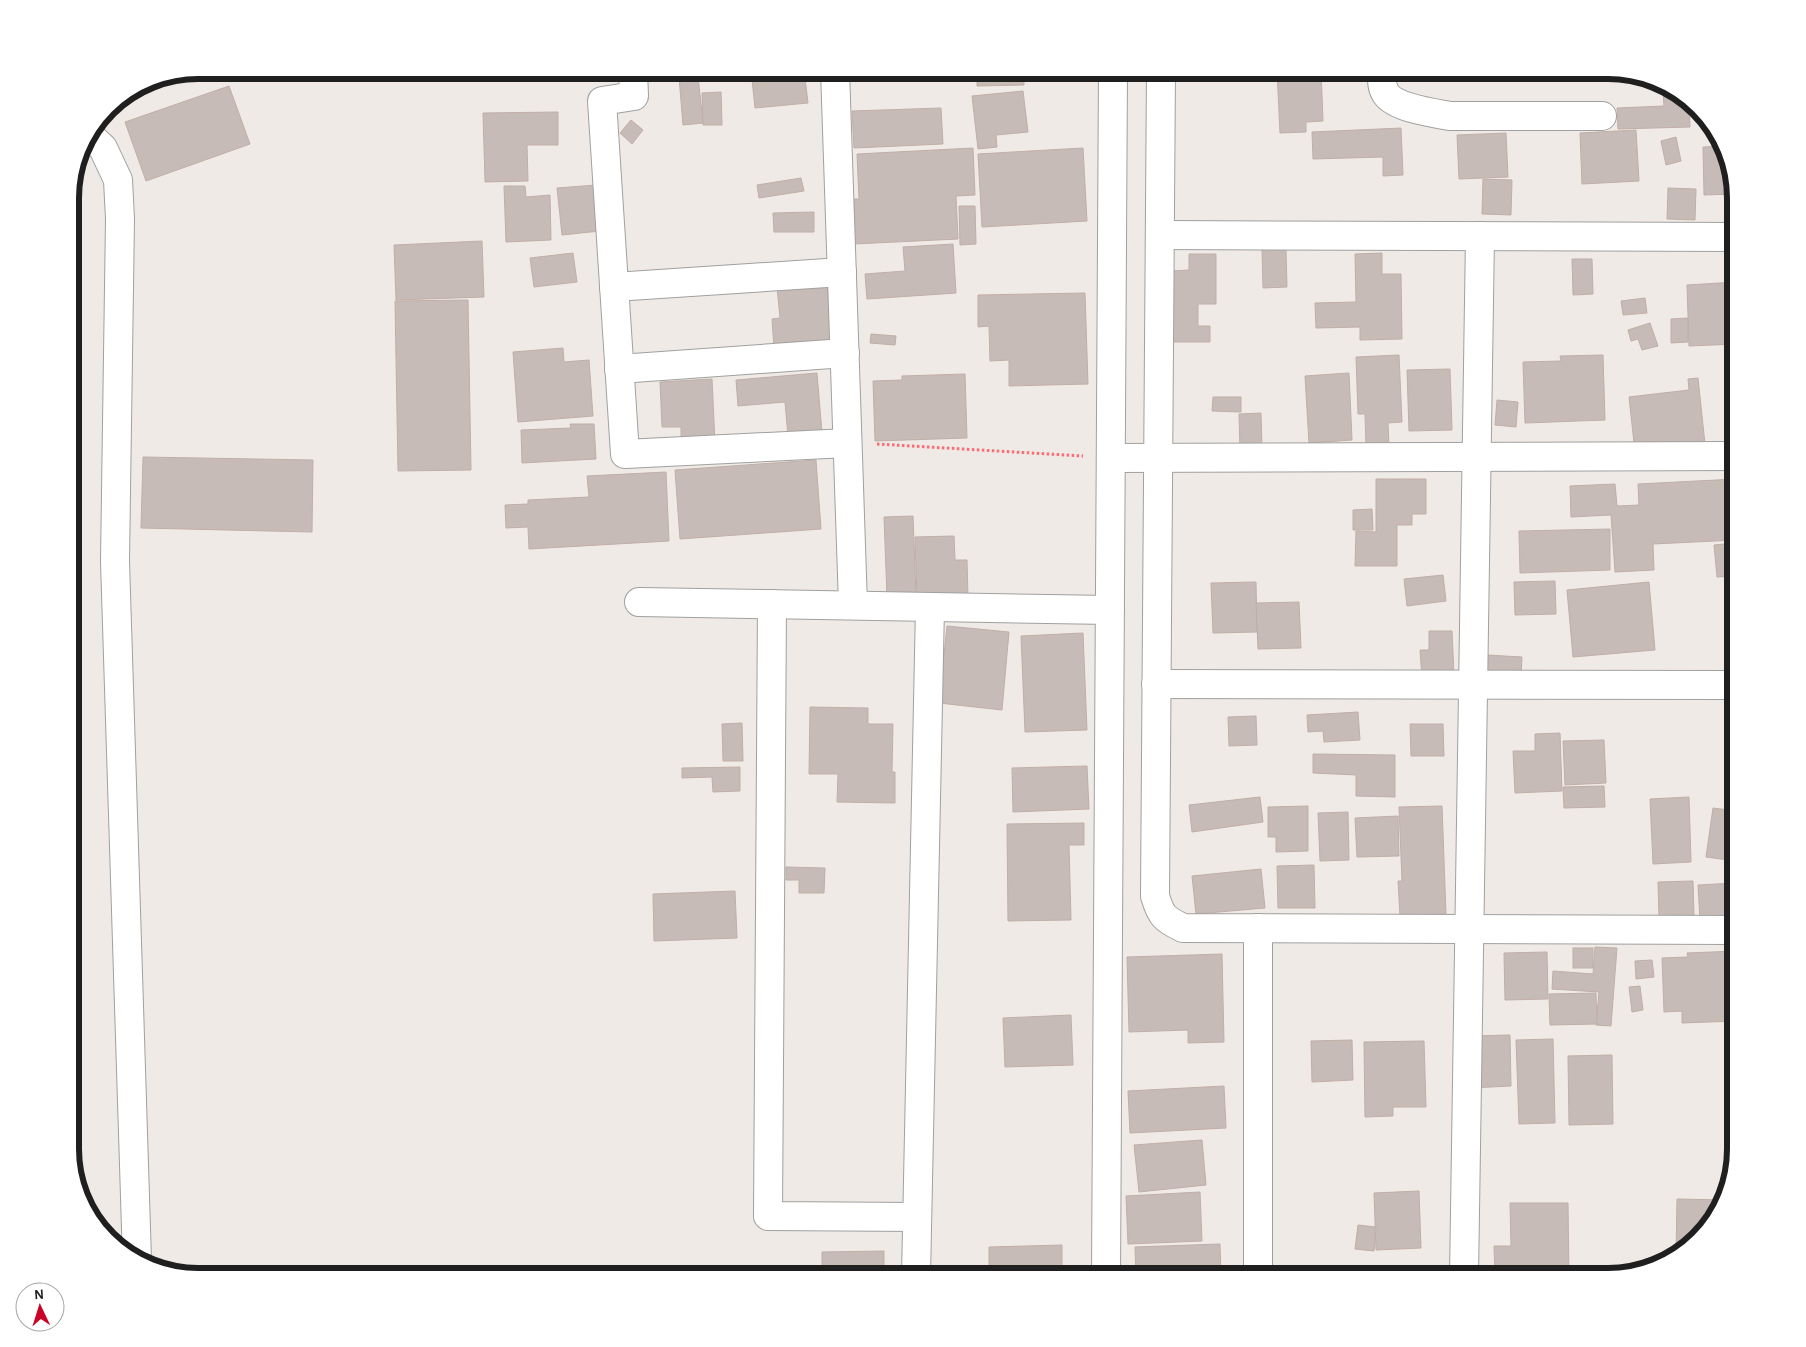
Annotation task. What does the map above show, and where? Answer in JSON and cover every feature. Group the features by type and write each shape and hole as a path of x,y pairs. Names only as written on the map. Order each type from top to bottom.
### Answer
{"street":[{"path":"633,79 634,96 602,101 625,454 848,443"},
{"path":"835,79 853,605"},
{"path":"1106,1268 1113,79"},
{"path":"1161,79 1154,896 1160,913 1171,922 1184,928 1727,930"},
{"path":"1382,79 1386,94 1402,105 1450,116 1602,116"},
{"path":"94,140 103,148 118,180 120,219 114,561 136,1251"},
{"path":"1160,235 1727,237"},
{"path":"1464,1268 1480,236"},
{"path":"614,287 842,272"},
{"path":"619,369 844,353"},
{"path":"1111,458 1727,456"},
{"path":"639,602 1110,610"},
{"path":"772,604 768,1216 917,1217"},
{"path":"916,1268 930,607"},
{"path":"1156,684 1727,685"},
{"path":"1258,928 1258,1268"}],"path":[{"path":"848,443 1111,458"}],"building":[{"path":"679,79 698,79 703,123 683,125"},
{"path":"752,79 805,79 808,103 755,108"},
{"path":"977,79 1024,79 1024,85 977,86"},
{"path":"1277,79 1321,79 1323,121 1306,122 1306,132 1280,133"},
{"path":"229,86 250,144 146,181 125,122"},
{"path":"1023,91 1028,132 996,135 997,147 978,149 972,96"},
{"path":"721,92 722,125 703,125 702,93"},
{"path":"1663,92 1689,110 1690,127 1618,129 1617,108 1664,106"},
{"path":"941,108 943,144 854,148 852,111"},
{"path":"558,112 558,145 527,145 528,181 485,182 483,113"},
{"path":"631,120 643,130 632,144 620,133"},
{"path":"1401,128 1403,175 1383,176 1383,157 1313,159 1312,132"},
{"path":"1636,130 1639,181 1582,184 1580,133"},
{"path":"1506,133 1508,177 1459,179 1457,135"},
{"path":"1676,137 1681,161 1666,165 1661,141"},
{"path":"1716,146 1725,174 1727,194 1704,195 1703,147"},
{"path":"973,148 975,195 956,196 958,239 854,244 851,199 859,199 857,154"},
{"path":"1083,148 1087,221 982,227 978,154"},
{"path":"801,178 804,191 759,198 757,185"},
{"path":"1483,179 1512,180 1511,215 1482,214"},
{"path":"596,185 600,231 562,235 557,188"},
{"path":"504,186 525,186 526,197 550,195 551,240 506,242"},
{"path":"1668,188 1696,189 1695,220 1667,219"},
{"path":"959,206 975,206 976,244 960,245"},
{"path":"814,212 814,232 774,232 773,213"},
{"path":"482,241 484,297 396,300 394,245"},
{"path":"953,244 956,293 867,299 865,274 905,271 903,247"},
{"path":"1262,249 1286,249 1287,287 1263,288"},
{"path":"573,253 577,282 534,287 530,258"},
{"path":"1382,253 1382,274 1401,274 1402,339 1360,340 1360,327 1316,328 1315,303 1356,302 1355,254"},
{"path":"1189,254 1216,254 1216,304 1198,304 1198,326 1210,326 1210,342 1173,342 1172,271 1189,270"},
{"path":"1572,259 1592,259 1593,294 1573,295"},
{"path":"827,283 832,343 774,348 772,319 780,318 777,287"},
{"path":"1727,283 1727,344 1689,346 1687,285"},
{"path":"1085,293 1088,384 1009,386 1009,360 990,361 989,326 978,327 978,295"},
{"path":"1645,298 1647,313 1623,315 1621,301"},
{"path":"468,300 471,470 398,471 395,301"},
{"path":"1688,318 1688,342 1671,343 1671,319"},
{"path":"1650,323 1658,346 1642,350 1638,339 1631,341 1628,330"},
{"path":"871,334 896,336 895,345 870,343"},
{"path":"563,348 564,362 589,360 593,416 518,422 513,352"},
{"path":"1399,355 1402,422 1388,423 1389,446 1366,447 1365,414 1358,414 1356,357"},
{"path":"1603,355 1605,420 1525,423 1523,362 1561,361 1560,356"},
{"path":"1450,369 1452,430 1409,431 1407,370"},
{"path":"817,373 822,433 788,436 785,402 738,406 736,380"},
{"path":"1349,373 1352,440 1309,443 1305,376"},
{"path":"965,374 967,438 875,441 873,381 902,380 902,376"},
{"path":"1698,378 1705,444 1635,452 1629,397 1689,390 1688,379"},
{"path":"712,379 715,443 681,445 681,427 662,427 660,382"},
{"path":"1213,397 1241,397 1241,412 1212,411"},
{"path":"1497,400 1518,402 1516,427 1495,425"},
{"path":"1261,413 1262,449 1240,449 1239,414"},
{"path":"570,424 594,424 596,459 522,463 521,430 571,428"},
{"path":"143,457 313,460 312,532 141,528"},
{"path":"816,460 821,529 680,539 675,470"},
{"path":"666,472 669,541 529,549 528,527 506,528 505,505 528,504 528,500 589,497 587,476"},
{"path":"1376,479 1426,479 1426,514 1412,514 1412,525 1397,525 1397,566 1355,566 1356,531 1376,532"},
{"path":"1727,479 1727,540 1653,544 1654,570 1615,572 1611,515 1571,517 1570,486 1615,484 1617,506 1639,505 1638,484"},
{"path":"1372,509 1373,530 1353,530 1353,510"},
{"path":"913,516 916,596 887,597 884,517"},
{"path":"1610,529 1610,570 1520,573 1519,531"},
{"path":"954,536 955,560 967,560 968,598 917,599 915,537"},
{"path":"1727,544 1727,576 1717,577 1714,545"},
{"path":"1443,575 1446,601 1407,606 1404,579"},
{"path":"1555,581 1556,614 1515,615 1514,582"},
{"path":"1256,582 1257,632 1213,633 1211,583"},
{"path":"1649,582 1655,650 1573,657 1567,590"},
{"path":"1299,602 1301,648 1258,649 1256,603"},
{"path":"947,626 1009,632 1002,710 939,703"},
{"path":"1429,631 1452,631 1454,676 1422,678 1420,650 1429,650"},
{"path":"1083,633 1087,730 1025,732 1021,636"},
{"path":"1487,655 1522,657 1521,676 1486,675"},
{"path":"810,707 868,708 868,724 893,724 892,772 895,772 895,803 837,802 838,774 809,774"},
{"path":"1358,712 1360,740 1324,742 1323,731 1308,732 1307,715"},
{"path":"1256,716 1257,745 1229,746 1228,717"},
{"path":"742,723 743,761 723,761 722,724"},
{"path":"1410,724 1443,724 1444,756 1411,756"},
{"path":"1560,733 1562,791 1515,793 1513,751 1535,751 1535,734"},
{"path":"1604,740 1606,783 1565,785 1563,741"},
{"path":"1313,754 1395,755 1395,797 1356,796 1356,775 1313,773"},
{"path":"1087,766 1089,809 1013,812 1012,768"},
{"path":"740,767 740,791 713,792 712,777 682,778 682,768"},
{"path":"1604,786 1605,807 1564,808 1563,787"},
{"path":"1260,797 1263,822 1192,832 1189,805"},
{"path":"1689,797 1691,862 1653,864 1650,799"},
{"path":"1308,806 1308,851 1276,852 1276,837 1268,837 1268,807"},
{"path":"1442,806 1446,914 1400,916 1398,881 1402,881 1399,807"},
{"path":"1713,808 1727,810 1727,860 1706,857"},
{"path":"1348,812 1349,860 1320,861 1318,813"},
{"path":"1398,816 1399,856 1357,857 1355,818"},
{"path":"1084,823 1084,845 1069,845 1071,920 1008,921 1007,824"},
{"path":"1314,865 1315,908 1278,908 1277,866"},
{"path":"786,867 825,868 824,893 799,893 799,880 786,880"},
{"path":"1261,869 1265,908 1196,914 1192,876"},
{"path":"1693,881 1694,916 1659,917 1658,882"},
{"path":"1727,883 1727,920 1700,921 1698,885"},
{"path":"735,891 737,938 654,941 653,894"},
{"path":"1595,947 1617,948 1611,1026 1596,1025 1599,992 1552,989 1553,971 1593,974"},
{"path":"1573,948 1593,948 1593,968 1573,968"},
{"path":"1727,951 1727,1021 1682,1023 1682,1011 1664,1012 1662,958 1688,957 1687,953"},
{"path":"1547,952 1548,999 1505,1000 1504,953"},
{"path":"1222,954 1224,1042 1188,1043 1188,1030 1129,1032 1127,957"},
{"path":"1652,960 1654,977 1636,979 1635,961"},
{"path":"1640,986 1643,1010 1632,1012 1629,987"},
{"path":"1596,993 1597,1024 1550,1025 1549,994"},
{"path":"1071,1015 1073,1065 1005,1067 1003,1018"},
{"path":"1510,1035 1511,1086 1470,1088 1469,1036"},
{"path":"1553,1039 1555,1123 1519,1124 1516,1040"},
{"path":"1352,1040 1353,1080 1312,1082 1311,1041"},
{"path":"1424,1041 1426,1107 1393,1107 1393,1116 1365,1117 1364,1042"},
{"path":"1612,1055 1613,1124 1569,1125 1568,1056"},
{"path":"1224,1086 1226,1128 1130,1133 1128,1091"},
{"path":"1202,1140 1206,1185 1139,1192 1134,1145"},
{"path":"1419,1191 1421,1248 1376,1250 1374,1193"},
{"path":"1200,1192 1202,1241 1128,1244 1126,1196"},
{"path":"1677,1199 1716,1200 1698,1228 1676,1247"},
{"path":"1510,1203 1568,1203 1569,1268 1495,1268 1494,1246 1511,1246"},
{"path":"1358,1225 1376,1227 1374,1251 1355,1249"},
{"path":"1220,1244 1221,1268 1136,1268 1135,1247"},
{"path":"1062,1245 1062,1268 989,1268 989,1247"},
{"path":"884,1251 884,1268 822,1268 822,1252"}]}
